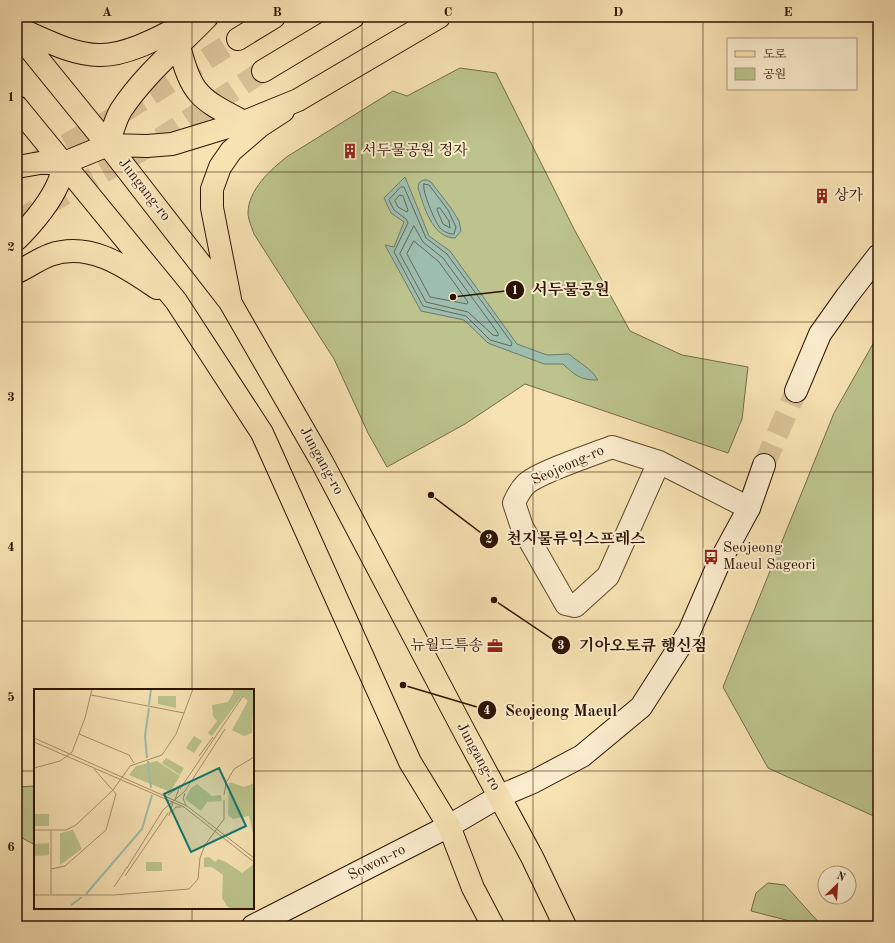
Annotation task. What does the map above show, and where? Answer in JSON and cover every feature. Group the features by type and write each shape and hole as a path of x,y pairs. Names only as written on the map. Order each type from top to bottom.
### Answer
{"main road":[{"path":"17,28 73,50 98,55 128,50 199,17"},
{"path":"108,145 121,111 148,75 208,17"},
{"path":"238,39 274,17"},
{"path":"264,71 353,17"},
{"path":"230,302 212,208 212,189 220,167 231,151 260,126 298,100 439,17"},
{"name":"Jungang-ro","path":"17,33 108,145 230,302 322,462 532,857 565,926"},
{"path":"179,46 191,84 200,96 211,105 244,122"},
{"path":"17,167 40,163 64,163 108,145 147,146 172,144 244,122 298,100"},
{"path":"17,107 176,300 262,433 410,762 449,826 473,888 493,926"},
{"path":"17,239 37,216 58,184 64,163"},
{"path":"17,272 49,255 76,250 98,255 122,264 176,300"},
{"path":"796,391 820,334 878,256"},
{"name":"Seojeong-ro","path":"659,462 608,576 575,606 566,604 522,527 514,503 526,484 546,473 612,447 659,462 749,508"},
{"path":"500,796 533,782 582,756 641,707 690,632 718,566 749,508 764,465"},
{"name":"Sowon-ro","path":"253,926 449,826 500,796"}],"green space":[{"path":"460,68 496,73 574,229 630,331 682,355 748,367 742,419 728,453 525,384 465,424 387,467 368,433 334,359 254,234 248,215 249,204 256,188 275,167 288,156 393,91 407,96"},
{"path":"878,335 878,818 768,768 723,687 834,413"},
{"path":"34,786 34,844 17,835 17,787"},
{"path":"768,883 785,885 822,926 795,926 790,921 751,911 756,893"}],"water":[{"path":"405,177 429,236 450,251 517,344 547,355 569,354 588,369 598,380 582,378 571,372 563,364 544,364 488,343 464,320 421,311 385,245 394,247 404,222 391,213 384,198"},
{"path":"423,180 431,182 459,221 461,231 455,238 447,237 440,233 430,220 418,188 419,183"}],"tunnel":[{"path":"37,161 107,122 238,39"},
{"path":"17,221 149,146 263,71"},
{"path":"764,465 796,391"}],"place":[{"name":"서두물공원 정자","path":"350,151"},
{"name":"상가","path":"822,196"},
{"name":"서두물공원","path":"453,297"},
{"name":"천지물류익스프레스","path":"431,495"},
{"name":"Seojeong Maeul Sageori","path":"711,557"},
{"name":"기아오토큐 행신점","path":"494,600"},
{"name":"뉴월드특송","path":"495,646"},
{"name":"Seojeong Maeul","path":"403,685"}]}
